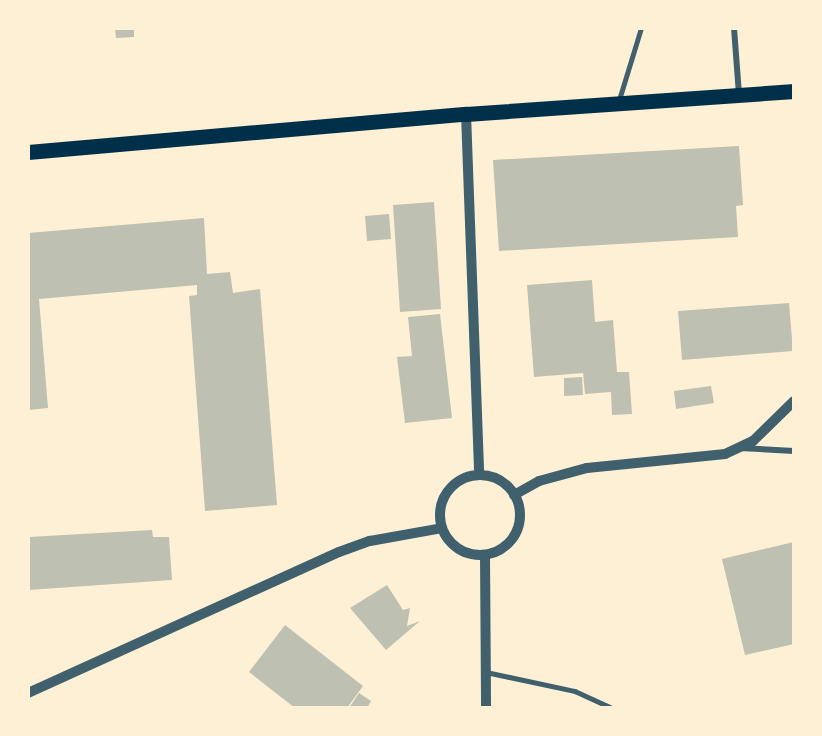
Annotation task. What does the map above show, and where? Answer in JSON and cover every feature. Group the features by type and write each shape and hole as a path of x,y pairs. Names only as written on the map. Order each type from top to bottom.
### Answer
{"main road":[{"path":"28,152 466,114 794,92"}],"street":[{"path":"734,28 739,95"},
{"path":"466,114 479,475"},
{"path":"514,495 565,472 608,465 710,457 740,448 765,431 794,401"},
{"path":"740,448 794,451"},
{"path":"479,475 493,477 505,484 514,495 520,516 513,538 496,553 485,555 464,552 447,538 442,528 441,507 451,488 468,477 479,475"},
{"path":"28,693 339,552 380,539 442,528"},
{"path":"485,555 486,708"}],"lane":[{"path":"618,104 641,28"},
{"path":"486,672 575,692 612,708"}],"building":[{"path":"115,28 134,28 134,37 116,38"},
{"path":"739,146 743,205 736,206 738,237 499,251 493,160"},
{"path":"434,202 441,309 400,312 393,205"},
{"path":"389,214 391,239 367,241 365,216"},
{"path":"204,218 207,274 230,272 233,293 260,289 277,505 205,511 189,296 197,295 197,285 39,299 48,408 28,410 28,233"},
{"path":"592,280 595,322 613,320 617,372 629,372 632,414 612,415 611,392 585,394 583,373 534,377 527,285"},
{"path":"789,303 793,351 682,360 678,311"},
{"path":"440,314 452,418 405,423 397,357 412,356 408,317"},
{"path":"582,377 583,395 564,396 564,378"},
{"path":"711,386 714,403 676,409 674,391"},
{"path":"152,530 153,537 169,537 172,580 28,590 29,537"},
{"path":"794,542 794,644 745,655 722,559"},
{"path":"387,585 403,610 410,608 407,626 420,621 386,650 350,608"},
{"path":"285,625 363,686 347,708 295,708 249,672"},
{"path":"359,693 371,701 367,708 349,708"}]}
